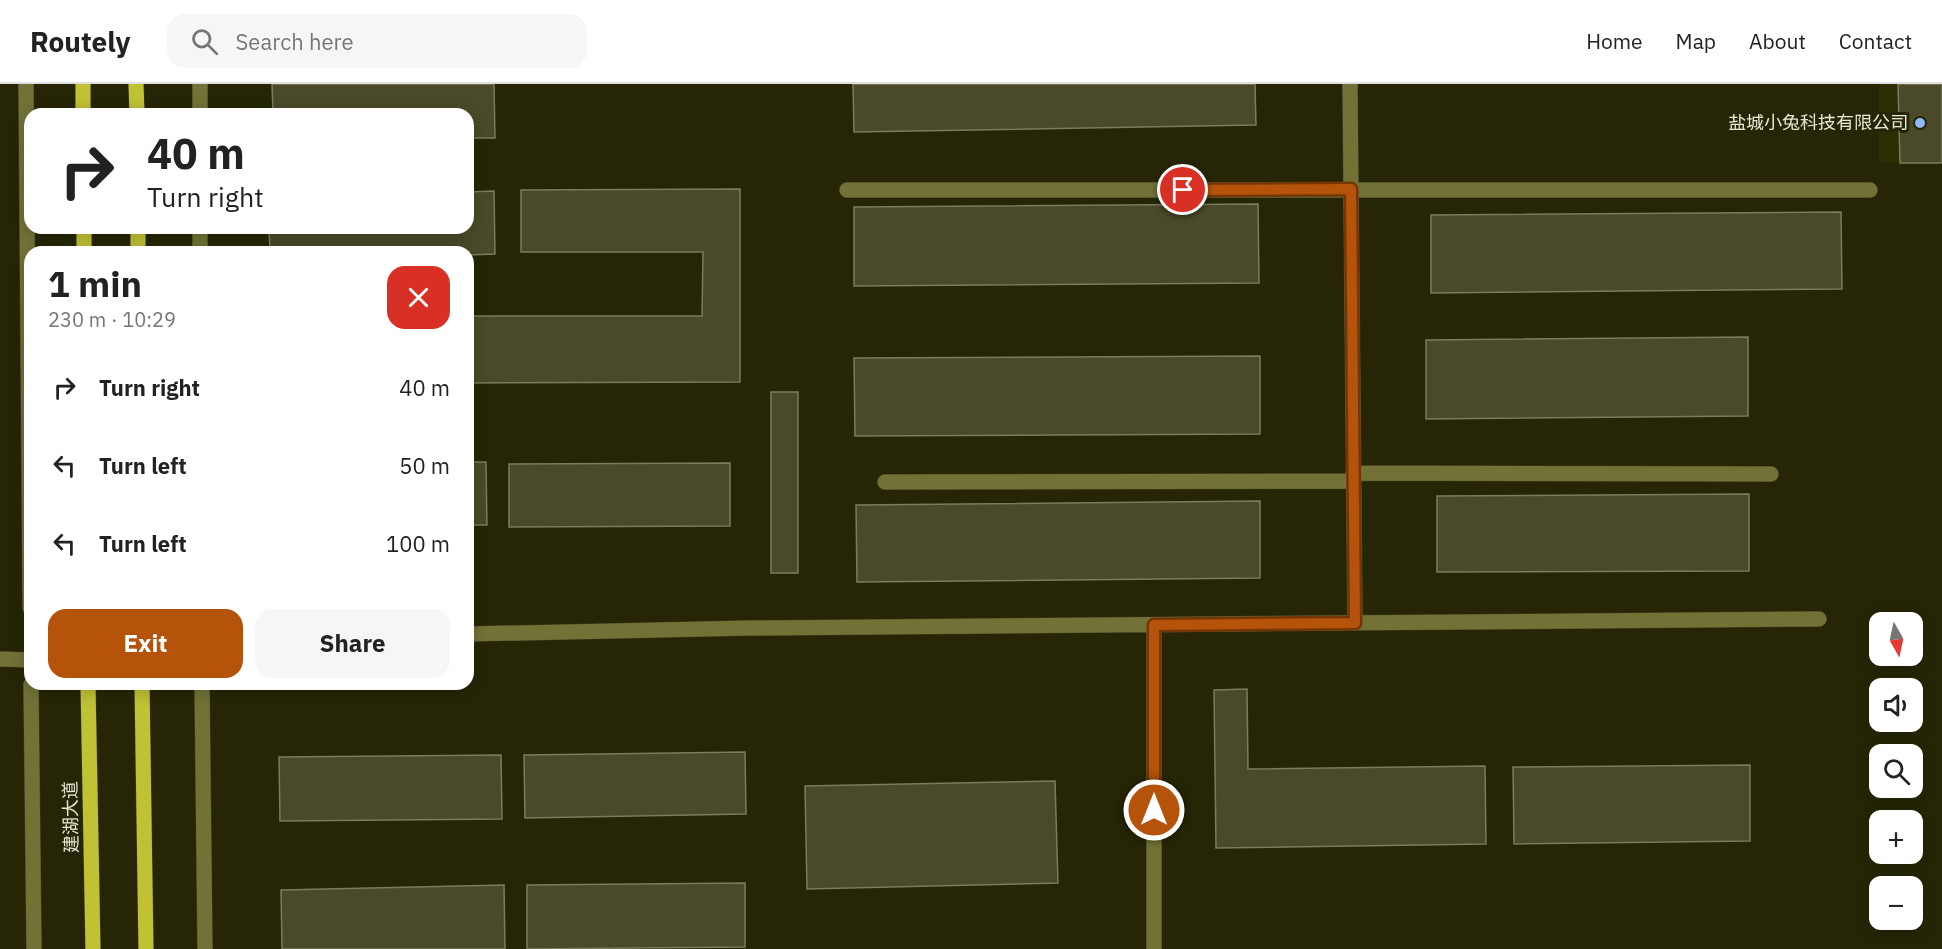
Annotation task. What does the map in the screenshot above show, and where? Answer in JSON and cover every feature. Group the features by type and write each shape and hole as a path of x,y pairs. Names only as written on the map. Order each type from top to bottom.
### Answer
{"main road":[{"path":"83,84 83,108"},
{"path":"136,84 137,108"},
{"name":"建湖大道","path":"88,690 93,949"},
{"path":"142,690 146,949"}],"street":[{"path":"26,84 26,108"},
{"path":"200,84 200,108"},
{"path":"1350,84 1355,623"},
{"path":"847,190 1870,190"},
{"path":"885,482 1771,474"},
{"path":"474,634 750,628 1819,619"},
{"path":"1154,625 1154,949"},
{"path":"0,659 24,660"},
{"path":"31,690 34,949"},
{"path":"202,690 205,949"}],"shaded area":[{"name":"盐城小兔科技有限公司","path":"1879,84 1942,84 1942,163 1879,162"}],"building":[{"path":"272,84 494,84 495,138 474,138 474,108 273,108"},
{"path":"853,84 1255,84 1256,125 854,132"},
{"name":"盐城小兔科技有限公司","path":"1898,84 1942,84 1942,163 1900,163"},
{"path":"740,189 740,382 474,383 474,316 702,316 703,252 521,252 521,190"},
{"path":"494,191 495,254 474,255 474,246 270,246 269,234 474,234 474,192"},
{"path":"1258,204 1259,283 854,286 854,207"},
{"path":"1841,212 1842,289 1431,293 1431,215"},
{"path":"1748,337 1748,416 1426,419 1426,340"},
{"path":"1260,356 1260,434 855,436 854,358"},
{"path":"771,392 798,392 798,573 771,573"},
{"path":"474,462 486,462 487,525 474,525"},
{"path":"730,463 730,526 509,527 509,464"},
{"path":"1749,494 1749,571 1437,572 1437,496"},
{"path":"1260,501 1260,578 857,582 856,505"},
{"path":"1247,689 1248,769 1485,766 1486,844 1216,848 1214,690"},
{"path":"745,752 746,814 525,818 524,755"},
{"path":"501,755 502,819 280,821 279,757"},
{"path":"1750,765 1750,841 1514,844 1513,767"},
{"path":"1055,781 1058,883 807,889 805,786"},
{"path":"745,883 745,947 527,949 527,885"},
{"path":"504,885 505,949 282,949 281,890"}],"place":[{"name":"盐城小兔科技有限公司","path":"1920,123"}],"route":[{"path":"1154,810 1154,625 1355,623 1351,189 1183,190"}]}
